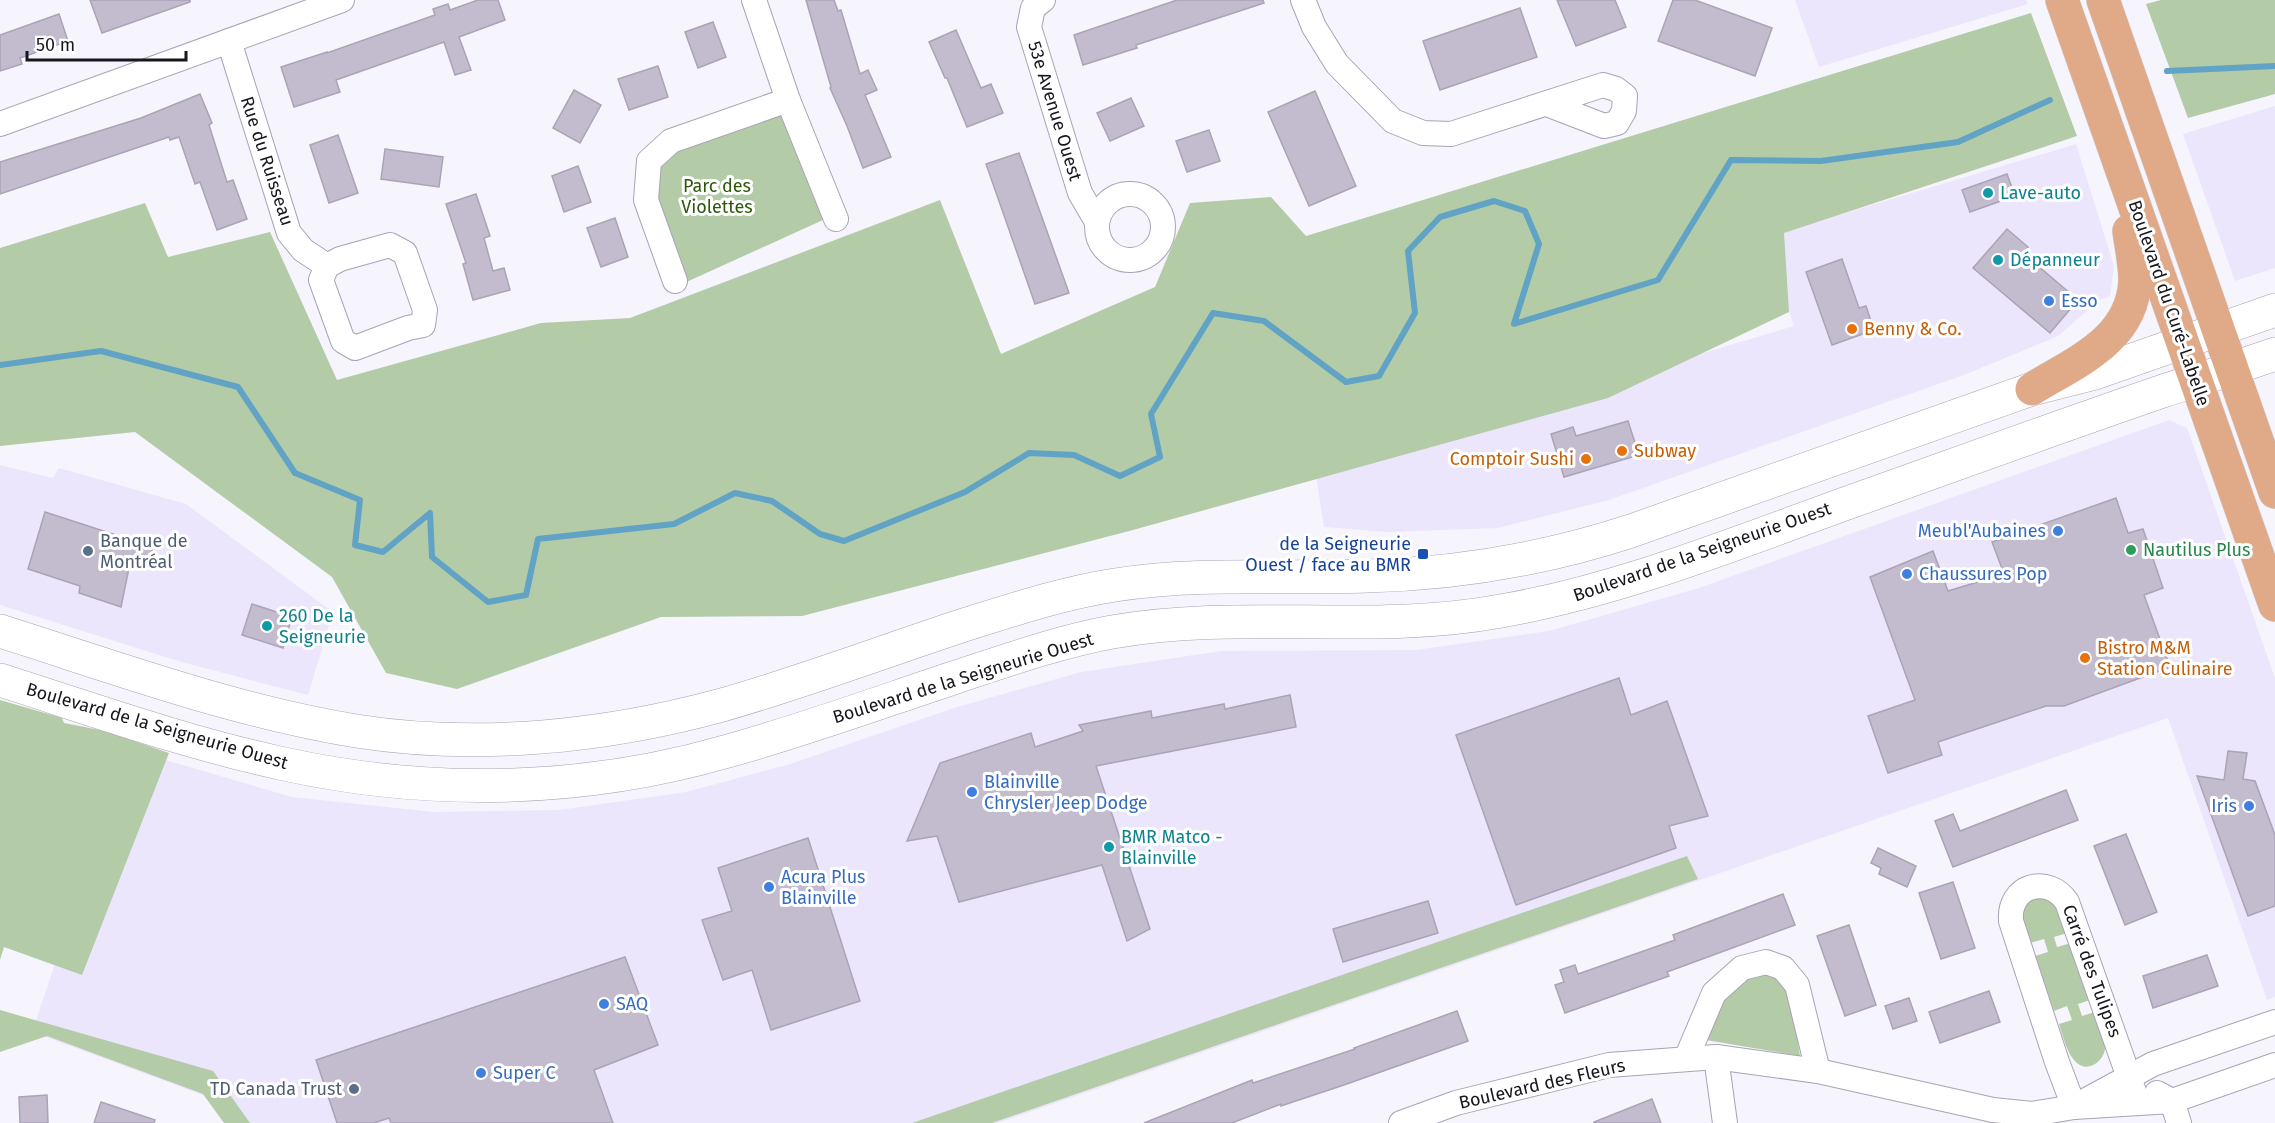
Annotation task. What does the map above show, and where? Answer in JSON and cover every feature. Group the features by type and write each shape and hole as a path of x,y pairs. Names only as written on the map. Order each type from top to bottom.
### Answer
{"main road":[{"name":"Boulevard du Curé-Labelle","path":"2062,0 2275,605"},
{"name":"Boulevard du Curé-Labelle","path":"2103,0 2275,492"},
{"path":"2032,389 2109,340 2120,327 2130,307 2135,278 2124,172"},
{"path":"0,632 247,707 340,728 395,736 448,738 506,738 579,733 674,717 719,705 1031,604 1110,586 1191,576 1418,574 1490,565 1597,542 2032,389 2095,373 2275,310"},
{"name":"Boulevard de la Seigneurie Ouest","path":"0,680 249,756 350,776 410,783 467,786 532,785 585,780 651,770 722,753 1030,653 1107,633 1196,623 1426,621 1495,613 1551,601 1612,585 2275,354"},
{"path":"1372,576 1375,622"},
{"path":"866,658 880,703"},
{"path":"579,733 585,780"}],"street":[{"path":"0,124 342,0"},
{"path":"754,0 788,100 836,219"},
{"name":"53e Avenue Ouest","path":"1043,0 1033,8 1029,27 1080,193 1097,222"},
{"path":"1303,0 1314,27 1337,64 1393,121 1423,133 1451,134 1547,104"},
{"name":"Rue du Ruisseau","path":"229,41 290,233 303,250 327,266"},
{"path":"675,281 646,200 649,161 671,141 788,100"},
{"path":"390,245 405,253 425,310 423,325 408,328 355,348 343,341 321,280 327,266 340,258 390,245"},
{"name":"Carré des Tulipes","path":"2074,1107 2011,921 2013,904 2023,890 2039,886 2048,887 2062,894 2067,902 2138,1103"},
{"path":"1686,1059 1714,993 1742,968 1766,962 1783,968 1797,985 1818,1071"},
{"name":"Boulevard des Fleurs","path":"2074,1107 2153,1064 2275,1022"},
{"path":"1716,1057 1725,1123"},
{"name":"Boulevard des Fleurs","path":"1401,1123 1459,1113 1609,1065 1716,1057 1818,1071 1939,1097 2014,1118 2074,1107 2138,1103 2175,1112 2275,1065"},
{"path":"2129,1078 2175,1112"}],"shaded area":[{"path":"1795,0 2026,0 2028,4 1819,67"},
{"path":"2275,106 2275,268 2235,281 2183,134"},
{"path":"2076,144 2114,266 2110,296 2098,301 2058,336 1964,375 1609,500 1498,528 1389,532 1324,527 1314,463 1626,376 1794,326 1765,237"},
{"path":"2169,420 2187,428 2275,678 2275,997 2267,1000 2168,718 998,1123 227,1123 208,1097 32,1032 128,749 292,797 434,812 559,810 686,792 790,764 954,708 1081,672 1221,651 1416,650 1549,631 1699,588"},
{"path":"0,465 53,478 59,468 186,504 333,612 308,695 178,661 0,605"}],"green space":[{"path":"2161,0 2275,0 2275,94 2188,118 2146,4"},
{"path":"2031,13 2077,136 1784,233 1789,312 1608,398 1133,530 802,616 661,617 457,689 386,673 332,577 135,432 0,446 0,248 145,203 168,257 270,232 337,380 541,323 630,318 940,200 1001,354 1155,287 1190,203 1271,197 1306,236"},
{"name":"Parc des Violettes","path":"788,101 834,215 682,284 649,209 650,168 672,144"},
{"path":"0,700 62,718 64,723 105,731 169,753 82,975 4,947 0,960"},
{"path":"1687,856 1698,879 992,1123 912,1123"},
{"path":"2035,897 2053,900 2067,933 2054,937 2057,947 2071,943 2090,1000 2078,1004 2082,1016 2095,1012 2102,1030 2104,1053 2095,1064 2087,1067 2080,1065 2070,1055 2059,1024 2072,1020 2067,1006 2054,1011 2035,956 2048,952 2044,939 2030,943 2021,914 2028,901"},
{"path":"1770,974 1790,990 1800,1056 1706,1040 1723,1002 1749,978"},
{"path":"0,1010 213,1071 250,1123 224,1123 203,1094 47,1036 0,1052"}],"building":[{"path":"90,0 190,0 190,2 102,33"},
{"path":"478,0 498,0 505,20 459,37 471,70 455,75 444,42 336,80 340,92 294,107 281,67 435,15 433,9 448,4 450,10"},
{"path":"806,0 834,0 838,11 841,10 860,74 868,70 877,90 865,95 891,157 863,168 830,88"},
{"path":"1177,0 1263,0 1264,3 1083,65 1074,35"},
{"path":"1557,0 1615,0 1626,27 1576,46"},
{"path":"1673,0 1695,0 1772,28 1755,76 1658,41"},
{"path":"1520,8 1537,57 1440,90 1423,41"},
{"path":"59,14 68,41 20,58 22,64 0,71 0,35"},
{"path":"713,22 726,57 698,68 685,32"},
{"path":"956,30 981,88 991,84 1003,113 967,127 929,42"},
{"path":"658,66 668,97 629,110 618,79"},
{"path":"574,90 601,105 580,143 553,128"},
{"path":"1315,91 1356,186 1309,206 1268,112"},
{"path":"200,94 212,123 209,125 227,182 233,180 247,219 217,230 200,182 195,184 179,137 170,140 169,137 0,194 0,162 141,118"},
{"path":"1131,98 1144,126 1110,141 1097,113"},
{"path":"1209,130 1220,161 1187,172 1176,141"},
{"path":"338,135 358,193 329,203 310,145"},
{"path":"385,149 443,157 439,187 381,179"},
{"path":"1019,153 1069,293 1035,304 986,164"},
{"path":"578,166 591,202 564,212 552,176"},
{"name":"Lave-auto","path":"2007,174 2015,196 1970,212 1962,190"},
{"path":"476,194 490,236 484,238 493,271 504,268 510,290 473,300 463,264 466,263 446,204"},
{"path":"615,218 628,257 601,267 587,228"},
{"path":"2007,229 2028,247 2023,253 2078,300 2050,333 1973,268"},
{"path":"1842,259 1859,308 1866,306 1874,330 1832,345 1806,272"},
{"path":"1628,421 1639,455 1564,477 1551,434 1573,427 1576,436"},
{"path":"2116,498 2128,533 2143,529 2163,588 2144,595 2170,667 2064,706 2046,706 1938,742 1942,755 1888,773 1868,716 1915,700 1870,577 1933,551 1948,591 2004,574 1992,542"},
{"path":"45,512 153,547 147,568 130,563 121,607 79,593 80,586 28,569"},
{"name":"260 De la Seigneurie","path":"252,604 292,617 283,648 242,635"},
{"path":"1619,678 1631,715 1667,701 1708,816 1669,826 1676,848 1516,905 1456,735"},
{"path":"1290,695 1296,727 1096,766 1150,929 1127,941 1102,865 959,902 937,836 907,841 940,763 1031,733 1035,747 1083,731 1079,725 1151,711 1152,718 1224,704 1225,709"},
{"path":"2228,751 2247,753 2243,779 2255,781 2275,835 2275,906 2248,916 2197,776 2224,780"},
{"path":"2066,790 2078,820 1953,867 1935,821 1953,814 1960,831"},
{"path":"2126,834 2157,912 2125,925 2094,846"},
{"path":"808,838 860,1001 771,1030 752,970 723,980 702,920 732,911 718,868"},
{"path":"1878,848 1916,866 1907,887 1879,874 1881,868 1871,863"},
{"path":"1953,882 1975,948 1941,959 1919,893"},
{"path":"1783,894 1795,925 1667,972 1669,976 1565,1013 1555,985 1564,982 1560,970 1575,965 1578,974 1675,940 1673,935"},
{"path":"1428,901 1438,933 1343,962 1333,929"},
{"path":"1849,925 1876,1005 1845,1016 1817,936"},
{"path":"2207,955 2218,986 2153,1008 2143,976"},
{"path":"625,957 658,1045 594,1070 613,1123 391,1123 389,1118 374,1123 337,1123 316,1060"},
{"path":"1989,991 2000,1022 1940,1043 1929,1012"},
{"path":"1909,998 1917,1021 1893,1029 1885,1006"},
{"path":"1457,1011 1468,1041 1341,1086 1281,1106 1281,1104 1232,1123 1144,1123 1252,1080 1253,1083 1355,1049"},
{"path":"47,1095 48,1123 20,1123 19,1097"},
{"path":"1652,1099 1661,1123 1594,1123 1594,1122"},
{"path":"101,1102 155,1120 154,1123 94,1123"}],"waterway":[{"path":"2167,71 2275,66"},
{"path":"0,365 101,351 238,387 295,473 360,500 355,545 383,552 430,513 432,557 488,602 526,595 538,539 674,524 735,493 772,501 820,534 844,541 965,492 1029,453 1074,455 1120,476 1160,457 1151,414 1213,313 1264,321 1346,382 1379,376 1415,313 1408,251 1440,217 1494,201 1525,211 1539,244 1514,324 1658,280 1731,160 1821,161 1958,142 2050,100"}],"place":[{"name":"Lave-auto","path":"1988,193"},
{"name":"Dépanneur","path":"1998,260"},
{"name":"Esso","path":"2049,301"},
{"name":"Benny & Co.","path":"1852,329"},
{"name":"Subway","path":"1622,451"},
{"name":"Comptoir Sushi","path":"1586,459"},
{"name":"Meubl'Aubaines","path":"2058,531"},
{"name":"Nautilus Plus","path":"2131,550"},
{"name":"Banque de Montréal","path":"88,551"},
{"name":"de la Seigneurie Ouest / face au BMR","path":"1423,554"},
{"name":"Chaussures Pop","path":"1907,574"},
{"name":"260 De la Seigneurie","path":"267,626"},
{"name":"Bistro M&M Station Culinaire","path":"2085,658"},
{"name":"Blainville Chrysler Jeep Dodge","path":"972,792"},
{"name":"Iris","path":"2249,806"},
{"name":"BMR Matco - Blainville","path":"1109,847"},
{"name":"Acura Plus Blainville","path":"769,887"},
{"name":"SAQ","path":"604,1004"},
{"name":"Super C","path":"481,1073"},
{"name":"TD Canada Trust","path":"354,1089"}]}
